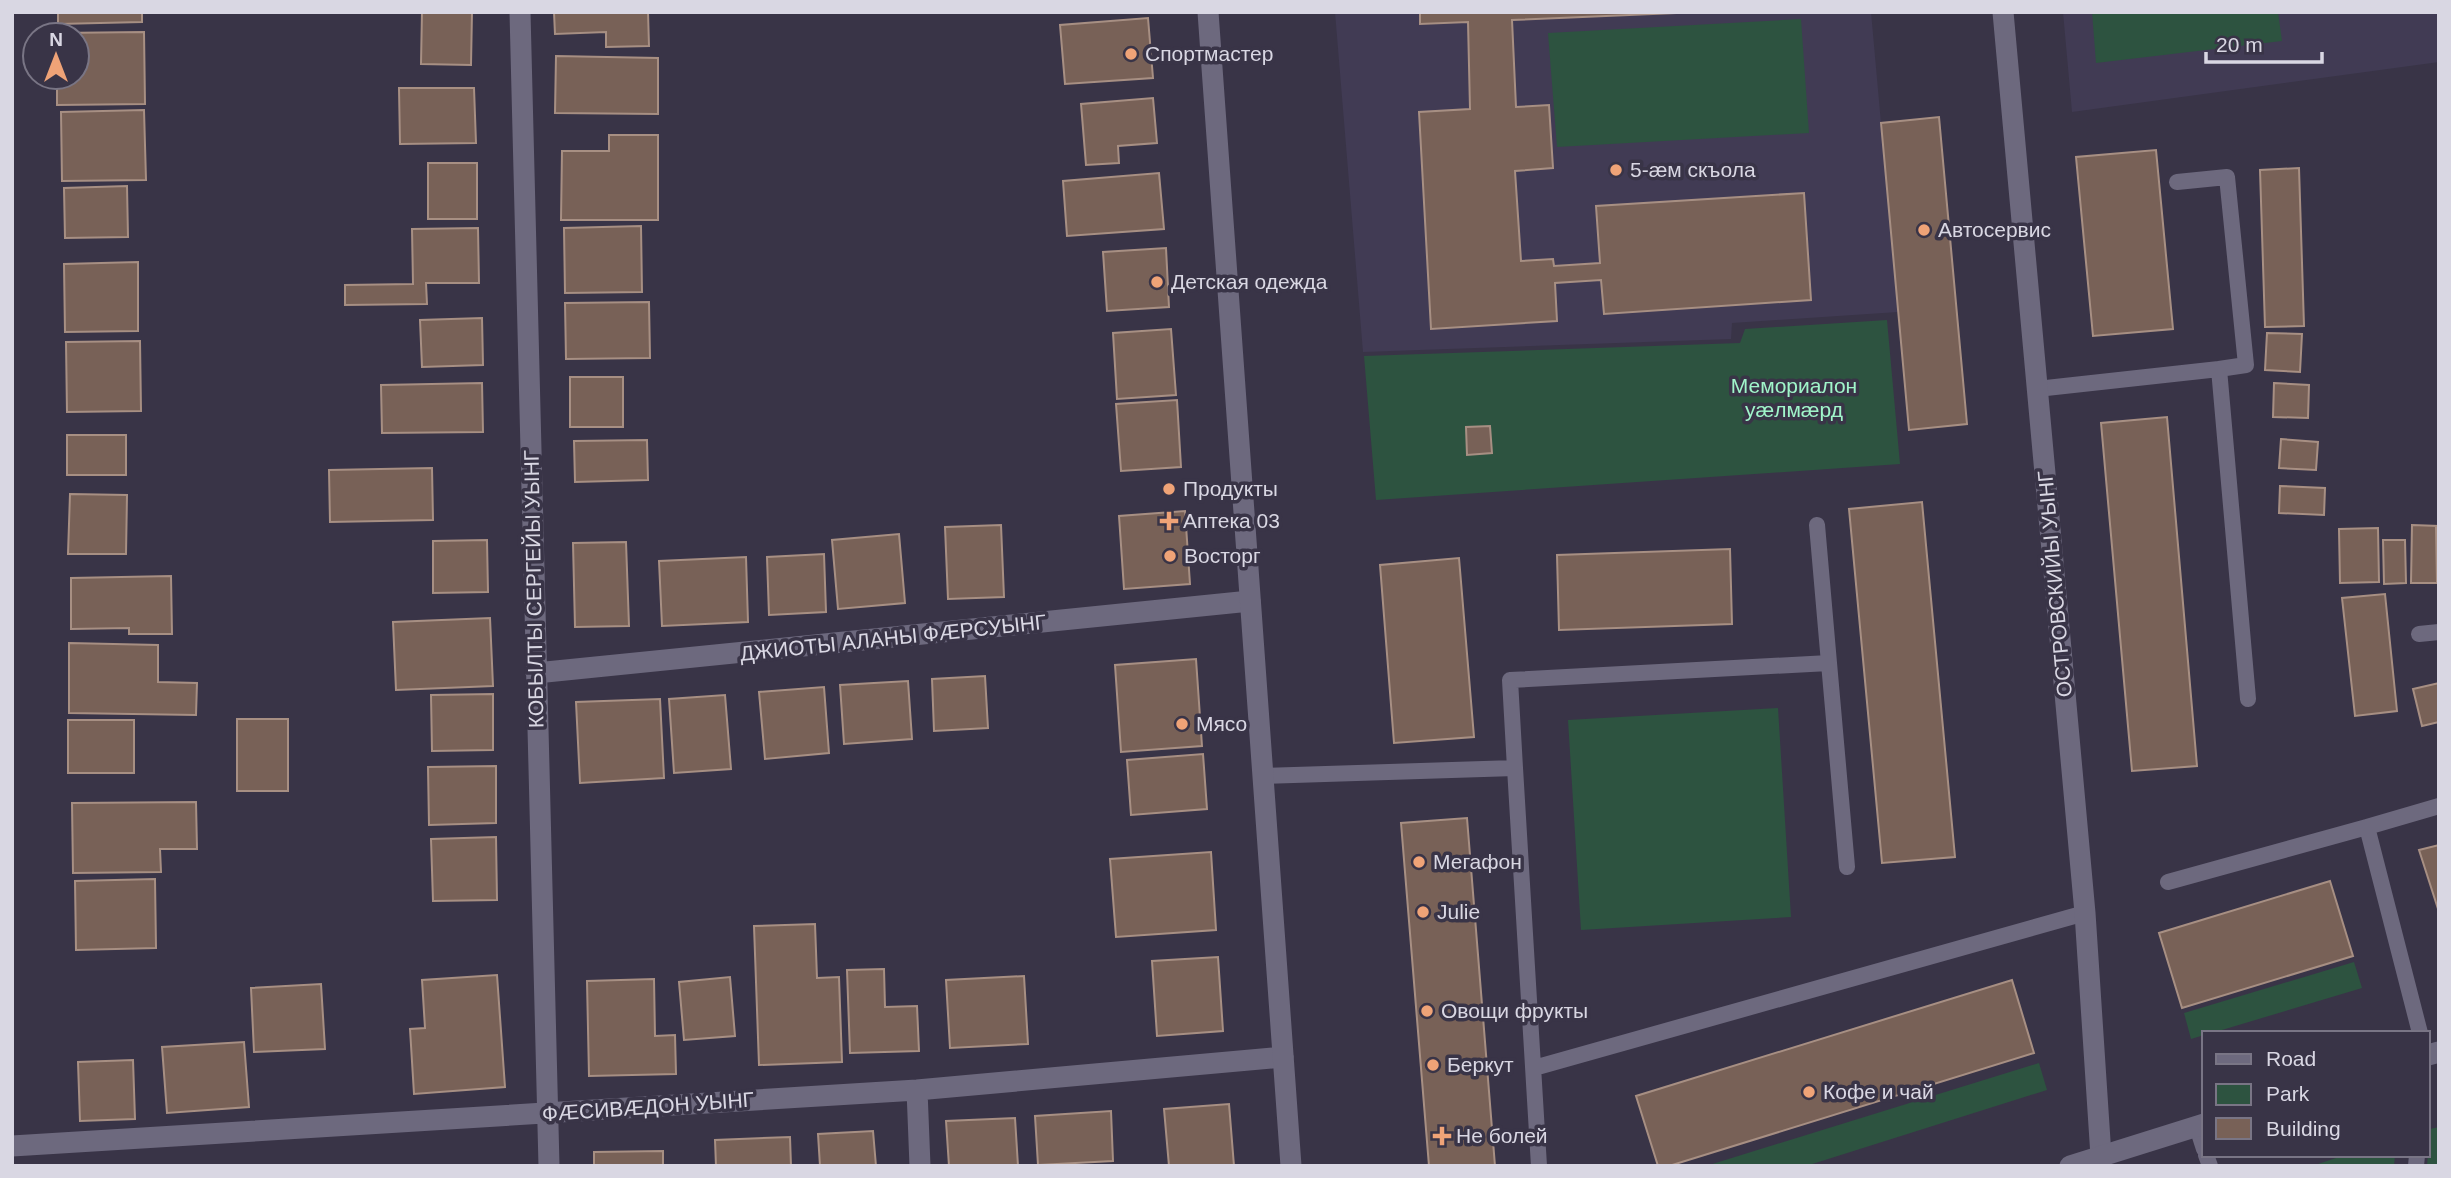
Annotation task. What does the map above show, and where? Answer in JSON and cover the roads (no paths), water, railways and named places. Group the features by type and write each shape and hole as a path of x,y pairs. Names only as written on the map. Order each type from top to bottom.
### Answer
{"street":[{"name":"КОБЫЛТЫ СЕРГЕЙЫ УЫНГ","path":"520,12 549,1166"},
{"path":"1208,12 1291,1166"},
{"name":"ОСТРОВСКИЙЫ УЫНГ","path":"2003,12 2085,913 2103,1161"},
{"name":"ДЖИОТЫ АЛАНЫ ФÆРСУЫНГ","path":"536,673 1250,601"},
{"name":"ФÆСИВÆДОН УЫНГ","path":"12,1146 917,1090 1283,1057"},
{"path":"917,1090 920,1166"},
{"path":"2070,1166 2103,1161 2201,1125"}],"lane":[{"path":"2037,389 2246,365 2227,177 2177,183"},
{"path":"2220,369 2248,699"},
{"path":"1817,525 1847,867"},
{"path":"2418,634 2439,632"},
{"path":"1539,1166 1510,680 1829,663"},
{"path":"1263,776 1515,768"},
{"path":"2168,882 2439,806"},
{"path":"2367,827 2419,1031"},
{"path":"1534,1068 2085,913"}],"place":[{"name":"Спортмастер","path":"1131,54"},
{"name":"5-æм скъола","path":"1616,170"},
{"name":"Автосервис","path":"1924,230"},
{"name":"Детская одежда","path":"1157,282"},
{"name":"Продукты","path":"1169,489"},
{"name":"Аптека 03","path":"1169,521"},
{"name":"Восторг","path":"1170,556"},
{"name":"Мясо","path":"1182,724"},
{"name":"Мегафон","path":"1419,862"},
{"name":"Julie","path":"1423,912"},
{"name":"Овощи фрукты","path":"1427,1011"},
{"name":"Беркут","path":"1433,1065"},
{"name":"Кофе и чай","path":"1809,1092"},
{"name":"Не болей","path":"1442,1136"}],"park label":[{"name":"Мемориалон уæлмæрд","path":"1794,398"}]}
